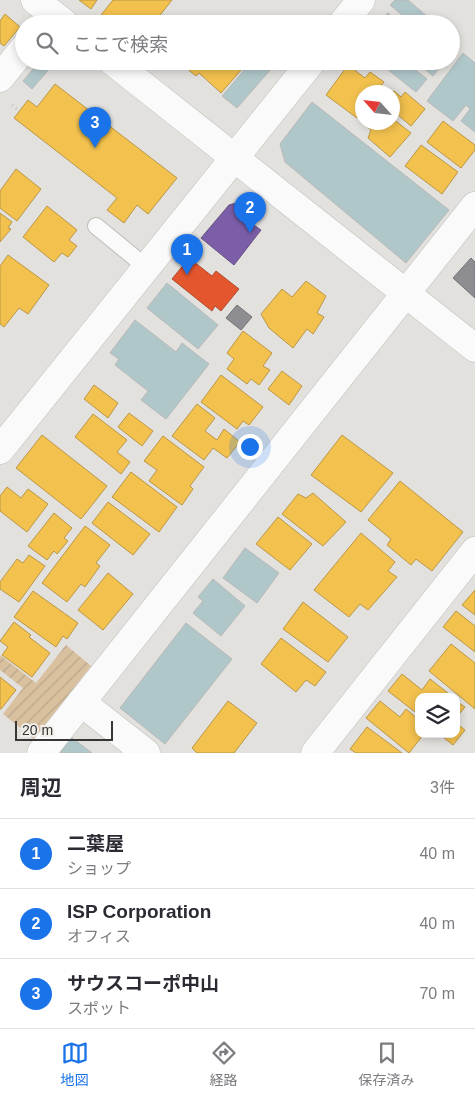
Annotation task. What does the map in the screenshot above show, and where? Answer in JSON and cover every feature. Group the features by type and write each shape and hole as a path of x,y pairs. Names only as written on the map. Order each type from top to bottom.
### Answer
{"street":[{"path":"349,15 361,0"},
{"path":"0,78 15,59"},
{"path":"123,70 475,348"},
{"path":"0,450 305,70"},
{"path":"41,753 475,206"},
{"path":"315,753 475,551"},
{"path":"81,702 146,753"}],"lane":[{"path":"96,226 146,267"}],"shaded area":[{"path":"66,645 91,666 34,739 3,714 23,688 0,670 0,655 36,683"}],"building: 住宅":[{"path":"79,0 97,0 91,9"},
{"path":"113,0 172,0 160,15 101,15"},
{"path":"5,14 15,23 15,33 4,46 0,43 0,21"},
{"path":"188,70 241,70 221,93 199,73 196,76"},
{"path":"344,70 355,70 365,78 370,72 384,82 382,85 355,85 355,117 326,95"},
{"path":"55,84 177,178 148,214 137,205 124,223 107,210 117,198 14,118 28,100 37,107"},
{"path":"405,92 425,109 411,126 400,117 400,96"},
{"path":"443,121 475,145 475,150 461,168 427,142"},
{"path":"400,124 411,133 390,157 368,138 371,130 400,130"},
{"path":"421,145 458,172 442,194 405,166"},
{"path":"16,169 41,189 17,221 0,208 0,191"},
{"path":"47,206 77,230 69,240 77,246 68,257 62,253 54,262 23,237"},
{"path":"0,213 12,222 8,228 11,229 0,242"},
{"path":"8,255 49,285 28,314 19,308 4,327 0,324 0,266"},
{"path":"306,281 326,296 317,313 324,317 313,334 307,329 293,348 269,328 261,314 282,289 292,297"},
{"path":"243,331 272,353 263,366 270,370 259,385 251,379 247,384 227,369 234,359 227,353"},
{"path":"282,371 302,386 289,405 268,389"},
{"path":"221,375 263,407 249,425 243,421 237,429 201,402"},
{"path":"94,385 118,403 108,418 84,399"},
{"path":"197,404 215,418 205,431 217,440 224,429 240,442 227,458 213,448 204,460 172,436"},
{"path":"129,413 153,431 142,446 118,427"},
{"path":"93,414 127,440 117,452 130,462 121,474 75,437"},
{"path":"42,435 107,486 81,519 16,468"},
{"path":"342,435 393,473 361,512 311,475"},
{"path":"163,436 204,467 190,486 193,489 182,505 149,481 157,470 144,461"},
{"path":"131,472 177,507 159,532 112,497"},
{"path":"400,481 463,532 432,571 416,559 411,565 387,545 391,539 368,520"},
{"path":"7,487 21,498 28,489 48,504 27,532 0,511 0,496"},
{"path":"313,493 346,522 323,546 282,514 298,494 306,498"},
{"path":"108,502 150,534 133,555 92,523"},
{"path":"54,513 72,528 64,538 68,541 57,554 54,551 47,560 28,546"},
{"path":"278,517 312,544 290,570 256,544"},
{"path":"85,526 110,545 96,563 100,566 85,587 81,584 67,602 42,583"},
{"path":"361,533 395,562 388,571 397,577 368,610 360,604 349,617 314,590"},
{"path":"29,555 45,566 19,602 0,589 0,582 17,559 23,563"},
{"path":"108,573 133,594 103,630 78,610"},
{"path":"475,590 475,615 462,605"},
{"path":"33,591 78,623 67,639 63,636 56,647 14,617"},
{"path":"303,602 348,637 328,662 283,629"},
{"path":"456,611 475,626 475,652 443,627"},
{"path":"14,622 31,635 29,637 50,653 32,677 2,655 8,647 0,641"},
{"path":"281,638 326,672 315,686 306,680 296,692 261,664"},
{"path":"451,644 475,663 475,709 460,697 460,693 456,693 429,671"},
{"path":"402,674 422,690 430,679 448,693 415,693 415,712 388,691"},
{"path":"0,677 16,690 1,709 0,709"},
{"path":"228,701 257,723 234,753 197,753 192,748"},
{"path":"380,701 400,717 406,709 415,717 415,738 421,738 409,753 366,718"},
{"path":"460,704 465,707 460,713"},
{"path":"460,726 465,730 460,736"},
{"path":"367,727 402,753 356,753 350,749"},
{"path":"444,738 459,738 453,745"}],"building: 商業":[{"path":"189,258 212,276 216,271 239,289 221,311 215,306 212,311 172,279"}],"building: 業務":[{"path":"243,201 257,210 248,221 261,230 234,265 201,238 229,205"}],"building: 工業":[{"path":"471,258 475,262 475,298 453,278"},
{"path":"237,305 252,317 241,330 226,318"}],"building: その他":[{"path":"395,0 408,0 426,15 402,15 390,5"},
{"path":"463,53 475,63 475,132 461,121 470,109 466,105 453,121 427,101 450,70 460,70 460,57"},
{"path":"32,70 48,70 32,89 23,81"},
{"path":"244,70 270,70 237,108 222,96"},
{"path":"388,70 416,70 427,79 416,92"},
{"path":"426,70 438,70 433,76"},
{"path":"312,102 449,210 406,263 285,162 280,144"},
{"path":"167,283 218,325 198,349 147,308"},
{"path":"135,320 176,352 182,343 209,364 166,419 141,400 148,391 115,365 119,359 110,353"},
{"path":"245,548 279,573 257,603 223,578"},
{"path":"213,579 245,606 221,636 193,613 203,601 198,597"},
{"path":"186,623 232,659 165,744 120,708"},
{"path":"71,737 92,753 59,753"}],"place":[{"name":"サウスコーポ中山","path":"95,148"},
{"name":"ISP Corporation","path":"250,233"},
{"name":"二葉屋","path":"187,275"}]}
